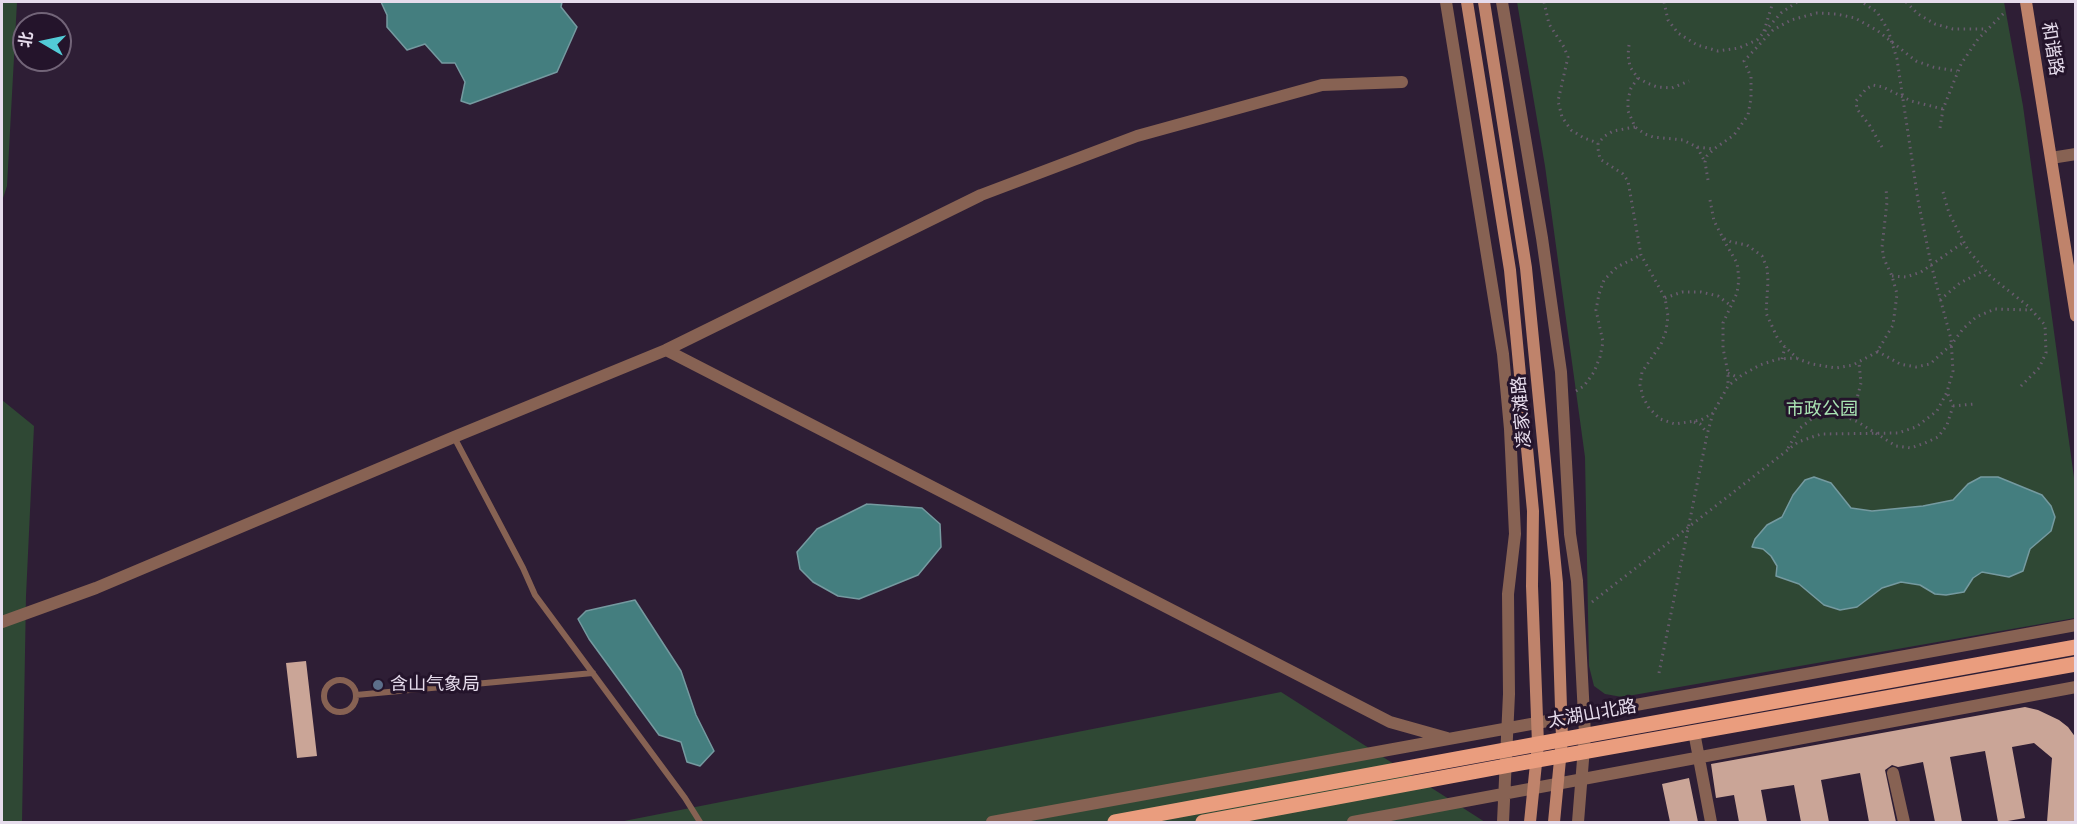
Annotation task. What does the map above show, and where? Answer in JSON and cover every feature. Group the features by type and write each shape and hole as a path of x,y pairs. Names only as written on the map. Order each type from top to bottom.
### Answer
{"main road":[{"name":"凌家滩路","path":"1467,2 1511,281 1533,511 1532,585 1538,744 1530,822"},
{"name":"凌家滩路","path":"1484,2 1526,268 1557,584 1562,739 1554,822"},
{"name":"和谐路","path":"2026,2 2076,316"},
{"name":"太湖山北路","path":"1115,822 1506,749 2076,648"},
{"name":"太湖山北路","path":"1203,822 2076,664"}],"street":[{"path":"1446,2 1499,331 1510,429 1515,534 1508,594 1507,728 1503,822"},
{"path":"1502,2 1542,238 1561,372 1570,534 1577,581 1585,735 1578,822"},
{"path":"2,622 96,588 666,350 981,195 1137,136 1322,85 1402,82"},
{"path":"2051,158 2076,154"},
{"path":"666,350 1390,722 1451,739"},
{"path":"992,822 2076,626"},
{"path":"1353,822 2076,687"},
{"path":"1694,732 1711,822"},
{"path":"1893,773 1904,822"}],"lane":[{"path":"454,437 535,595 685,798 700,822"},
{"path":"356,695 593,673"},
{"path":"339,680 348,682 356,695 353,705 345,711 334,711 324,698 326,688 339,680"}],"path":[{"path":"1544,2 1549,24 1564,46 1568,57 1558,101 1562,117 1571,130 1598,143"},
{"path":"1664,2 1668,20 1678,33 1696,45 1718,51 1739,48 1757,40 1781,13 1797,2"},
{"path":"1761,41 1768,11 1773,2"},
{"path":"1579,613 1798,442 1821,434 1898,433 1916,427 1937,411 1947,392 1953,371 1951,345 1918,200 1897,59 1888,30 1877,12 1862,2"},
{"path":"1906,2 1918,14 1935,24 1953,29 1988,28"},
{"path":"1940,128 1943,109 1957,71 1978,39 2005,12"},
{"path":"1705,162 1714,149 1734,135 1748,115 1751,76 1744,61 1773,30 1791,20 1818,13 1855,18 1878,31 1916,61 1933,67 1957,71"},
{"path":"1629,45 1630,67 1638,78 1657,87 1672,88 1689,81"},
{"path":"1638,78 1628,99 1628,111 1635,127 1653,137 1683,140 1697,147 1714,149"},
{"path":"1882,147 1857,109 1856,101 1866,89 1873,85 1883,87 1921,105 1943,109"},
{"path":"1598,143 1613,131 1635,127"},
{"path":"1598,143 1600,159 1623,174 1628,181 1641,255 1665,298 1668,316 1666,331 1661,344 1642,372 1640,385 1643,397 1649,408 1660,419 1675,424 1693,421 1713,413"},
{"path":"1697,147 1705,162 1708,180"},
{"path":"1659,674 1707,435 1713,413 1728,386 1760,364 1782,359 1798,359 1836,368 1859,363 1877,351 1893,325 1897,294 1882,247 1887,202 1886,188"},
{"path":"1943,192 1949,213 1968,250 1991,277 2031,310 2045,325 2046,353 2039,368 2020,387"},
{"path":"1710,200 1714,221 1737,263 1739,279 1737,293 1724,323 1728,386"},
{"path":"1723,238 1747,245 1762,256 1767,274 1766,313 1777,337 1785,348 1798,359"},
{"path":"1892,276 1906,277 1921,272 1964,242"},
{"path":"1574,392 1584,387 1600,357 1603,342 1596,310 1604,280 1617,267 1641,255"},
{"path":"1940,300 1960,283 1985,270"},
{"path":"1665,298 1682,292 1701,292 1718,296 1730,305"},
{"path":"1877,351 1900,364 1916,367 1930,364 1976,317 1995,309 2031,310"},
{"path":"1782,359 1785,348"},
{"path":"1848,418 1856,402 1861,383 1859,363"},
{"path":"1728,373 1739,378"},
{"path":"1786,451 1799,429 1814,417 1830,414 1848,418 1896,446 1911,448 1925,443 1938,437 1947,425 1953,406 1947,392"},
{"path":"1953,406 1974,404"},
{"path":"1693,421 1700,424 1707,435"}],"green space":[{"path":"2,2 17,2 16,12 12,12 13,72 7,186 2,201"},
{"name":"市政公园","path":"1517,2 2004,2 2023,106 2075,485 2075,618 1622,697 1605,694 1594,686 1589,666 1585,457 1545,166"},
{"path":"2,400 34,426 26,596 22,822 2,822"},
{"path":"1281,692 1485,822 619,822"}],"shaded area":[{"path":"381,2 562,2 561,7 577,27 557,72 470,104 461,101 465,82 455,63 442,63 425,44 407,50 387,27 387,15"},
{"path":"1814,477 1831,483 1851,508 1872,511 1923,506 1953,500 1968,484 1981,477 1998,477 2042,495 2051,506 2055,517 2051,531 2030,549 2023,571 2009,577 1982,572 1973,578 1964,592 1946,595 1935,594 1920,585 1901,582 1882,588 1857,607 1840,610 1824,605 1799,584 1776,576 1777,566 1771,556 1763,549 1752,547 1755,539 1767,525 1782,517 1793,495 1805,480"},
{"path":"867,504 922,508 940,524 941,547 918,575 859,599 838,596 813,582 800,569 797,552 817,529"},
{"path":"635,600 681,671 696,715 714,751 700,766 687,762 681,742 659,735 589,639 578,619 586,611"}],"building":[{"path":"306,661 317,756 297,758 286,663"},
{"path":"2025,707 2038,710 2059,720 2076,738 2076,822 2047,822 2052,758 2034,743 2012,747 2025,818 2002,822 1998,822 1985,751 1950,757 1962,822 1935,822 1923,762 1898,767 1892,765 1885,770 1896,822 1869,822 1860,773 1821,780 1829,822 1801,822 1794,785 1761,790 1767,822 1739,822 1734,795 1716,798 1711,764"},
{"path":"1689,778 1698,822 1670,822 1662,784"}],"place":[{"name":"含山气象局","path":"378,685"}]}
